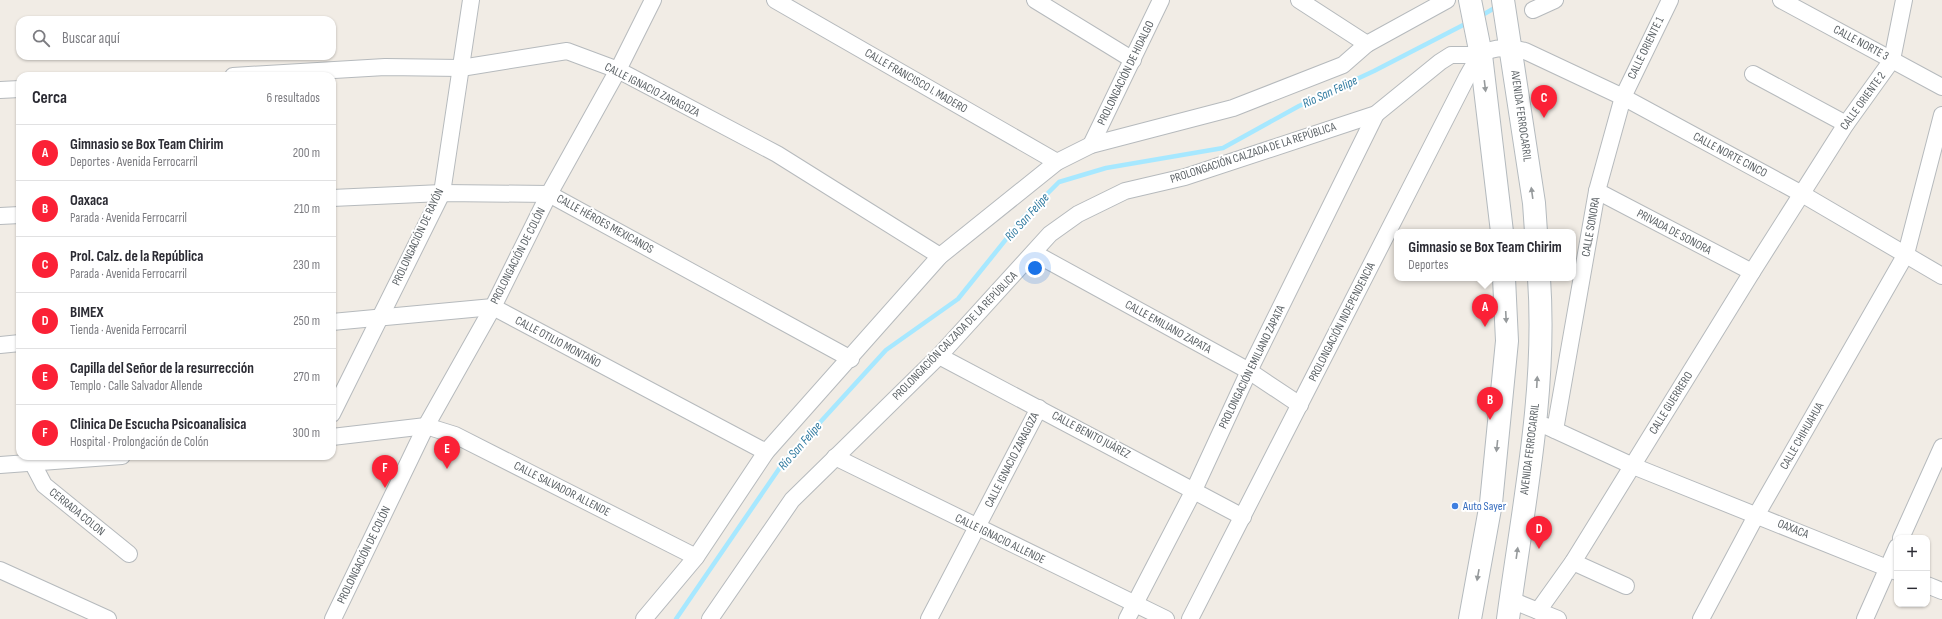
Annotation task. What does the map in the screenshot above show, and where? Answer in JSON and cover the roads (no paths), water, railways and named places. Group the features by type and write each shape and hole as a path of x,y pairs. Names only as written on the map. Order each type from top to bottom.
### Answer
{"main road":[{"path":"1470,3 1481,55 1502,229"},
{"name":"AVENIDA FERROCARRIL","path":"1505,10 1534,203 1536,229"},
{"path":"1470,619 1493,487 1507,341 1504,281"},
{"name":"AVENIDA FERROCARRIL","path":"1510,610 1535,421 1541,311 1539,281"}],"street":[{"name":"PROLONGACIÓN DE RAYÓN","path":"336,406 442,192 462,68 471,0"},
{"name":"PROLONGACIÓN DE COLÓN","path":"333,619 426,426 493,307 549,194 618,70 653,0"},
{"name":"CALLE FRANCISCO I. MADERO","path":"775,0 1057,162"},
{"path":"1035,0 1133,60"},
{"name":"PROLONGACIÓN DE HIDALGO","path":"1091,145 1161,0"},
{"path":"1299,0 1367,44"},
{"path":"644,619 696,556 766,452 851,359 940,256 1057,162 1091,145 1233,108 1343,65 1367,44 1446,0"},
{"path":"1533,10 1555,0"},
{"name":"CALLE ORIENTE 1","path":"1623,97 1670,0"},
{"name":"CALLE NORTE 3","path":"1781,0 1942,87"},
{"name":"CALLE ORIENTE 2","path":"1802,194 1846,124 1892,60 1904,0"},
{"path":"1481,55 1493,49 1511,48"},
{"name":"CALLE NORTE CINCO","path":"1511,48 1541,57 1623,97 1802,194 1942,276"},
{"name":"CALLE IGNACIO ZARAGOZA","path":"301,72 385,67 462,68 567,51 618,70 777,154 940,256"},
{"name":"PROLONGACIÓN CALZADA DE LA REPÚBLICA","path":"710,619 792,500 939,356 1050,234 1078,214 1124,190 1185,177 1376,114 1440,62 1452,55 1481,55"},
{"name":"PROLONGACIÓN INDEPENDENCIA","path":"1190,619 1467,77 1481,55"},
{"path":"1753,74 1846,124"},
{"path":"0,90 16,89"},
{"name":"CALLE SONORA","path":"1555,430 1597,191 1623,97"},
{"name":"PROLONGACIÓN EMILIANO ZAPATA","path":"1126,619 1194,490 1249,372 1376,114"},
{"name":"CALLE CHIHUAHUA","path":"1701,619 1757,514 1906,254 1942,116"},
{"name":"PRIVADA DE SONORA","path":"1597,191 1752,272"},
{"name":"CALLE HÉROES MEXICANOS","path":"336,198 442,192 549,194 851,359"},
{"name":"CALLE GUERRERO","path":"1538,611 1573,562 1752,272 1802,194"},
{"path":"0,216 16,215"},
{"name":"CALLE EMILIANO ZAPATA","path":"1034,253 1249,372 1300,405"},
{"path":"336,322 379,319 493,307"},
{"name":"CALLE OTILIO MONTAÑO","path":"493,307 766,452"},
{"path":"0,345 16,343"},
{"name":"CALLE BENITO JUÁREZ","path":"939,356 1243,516"},
{"name":"CALLE IGNACIO ZARAGOZA","path":"929,619 1039,408"},
{"name":"OAXACA","path":"1535,421 1633,466 1757,514 1892,570"},
{"path":"336,437 426,426"},
{"name":"CALLE SALVADOR ALLENDE","path":"426,426 455,435 696,556"},
{"path":"1902,535 1942,447"},
{"name":"CALLE IGNACIO ALLENDE","path":"835,457 1166,619"},
{"path":"0,465 78,460"},
{"name":"CERRADA COLON","path":"33,464 44,485 129,554"},
{"path":"1573,562 1626,586"},
{"path":"0,570 108,619"},
{"path":"1865,619 1892,570"},
{"path":"1930,585 1942,591"},
{"path":"1510,610 1538,611 1558,619"}],"waterway":[{"name":"Río San Felipe","path":"1479,17 1498,6"},
{"name":"Río San Felipe","path":"676,619 783,463 886,350 958,299 1024,217 1059,182 1106,168 1223,148 1299,106 1374,71 1469,22"}],"place":[{"name":"Prol. Calz. de la República","path":"1544,118"},
{"name":"Gimnasio se Box Team Chirim","path":"1485,327"},
{"name":"Oaxaca","path":"1490,420"},
{"name":"Capilla del Señor de la resurrección","path":"447,469"},
{"name":"Clinica De Escucha Psicoanalisica","path":"385,488"},
{"name":"Auto Sayer","path":"1455,506"},
{"name":"BIMEX","path":"1539,549"}]}
